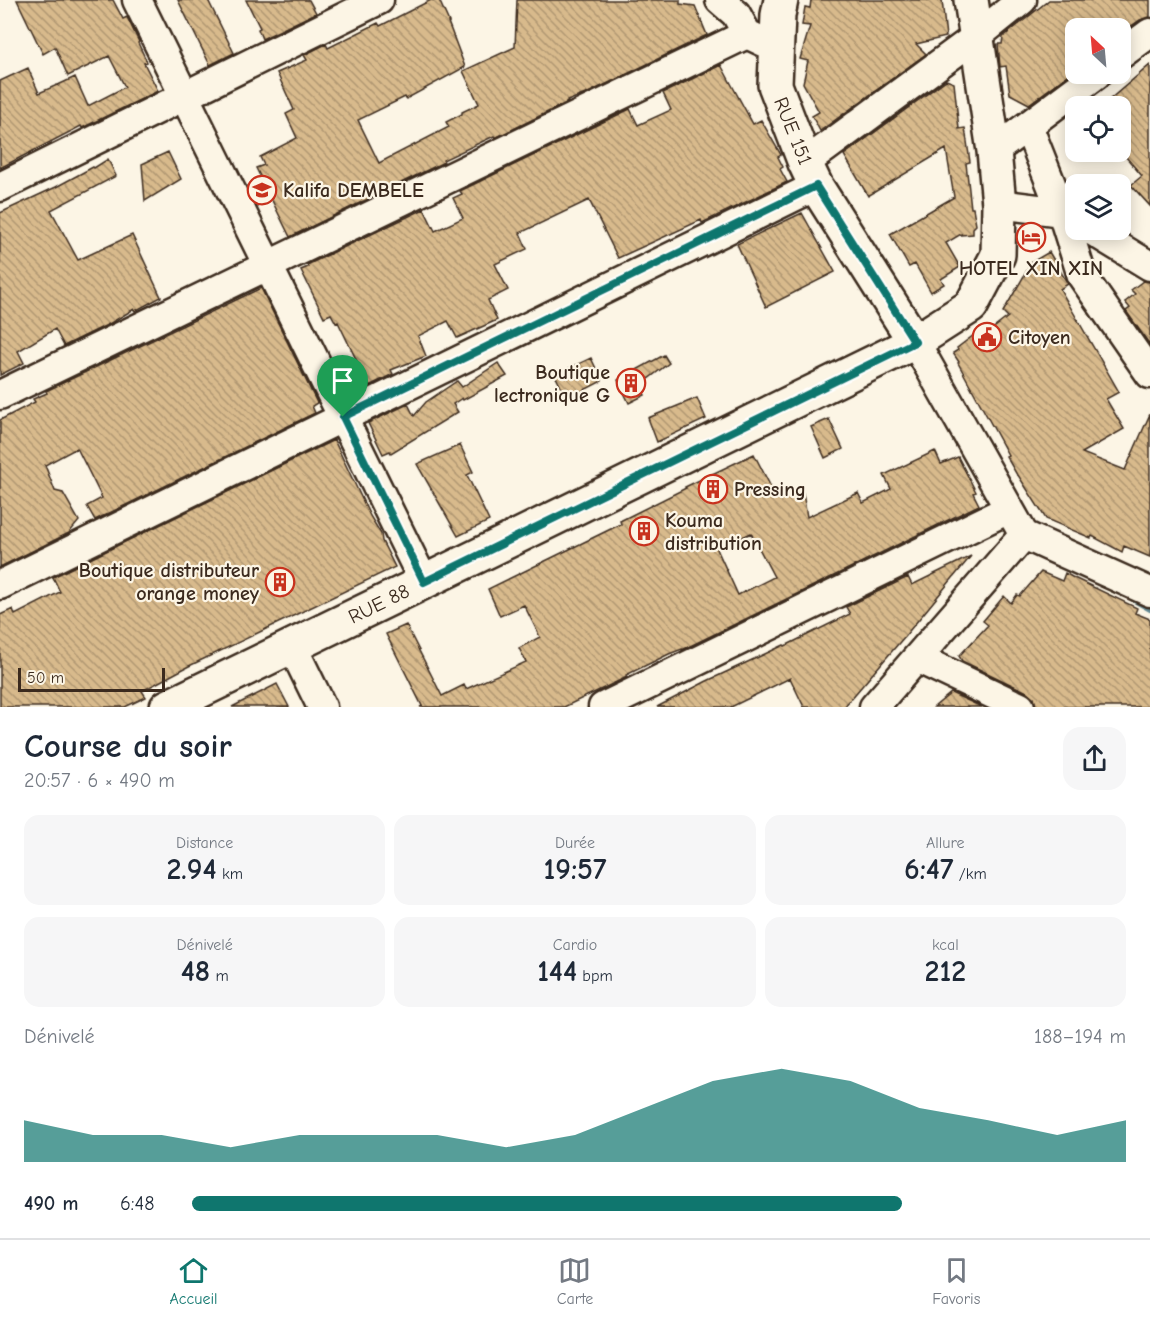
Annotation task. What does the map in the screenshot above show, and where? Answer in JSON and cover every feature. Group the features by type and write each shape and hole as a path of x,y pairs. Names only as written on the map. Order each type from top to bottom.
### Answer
{"main road":[{"name":"RUE 151","path":"782,0 778,15 775,86 811,175 915,342"},
{"name":"RUE 88","path":"167,707 915,342 971,306 998,255 999,204 994,151 971,0"}],"street":[{"path":"138,0 424,582"},
{"path":"0,187 379,0"},
{"path":"720,0 736,14 747,34 777,48"},
{"path":"0,585 343,417 811,175 1022,0"},
{"path":"1131,47 1150,33"},
{"path":"0,395 747,34"},
{"path":"994,151 1084,84"},
{"path":"1028,126 1065,207"},
{"path":"999,204 1065,215"},
{"path":"1074,240 1082,276 1150,374"},
{"path":"1107,240 1150,266"},
{"path":"915,342 1024,535 1150,592"},
{"path":"603,707 1009,509"},
{"path":"874,707 1024,535"},
{"path":"292,646 322,707"},
{"path":"917,658 1020,707"}],"building":[{"path":"17,0 113,0 123,19 127,17 147,62 144,63 158,91 82,128 81,126 0,168 0,81 28,68 39,93 75,77 88,106 125,87 109,56 68,76 55,47 43,54"},
{"path":"178,0 208,0 234,53 210,65"},
{"path":"246,0 309,0 316,13 262,39 258,29 260,28"},
{"path":"431,0 439,0 465,67 406,99 405,97 358,120 379,163 449,127 446,122 479,104 463,71 515,47 517,0 680,0 680,4 695,6 707,35 567,101 495,138 494,136 443,160 444,162 290,237 256,168 264,165 260,157 297,138 286,114 294,110 277,73 307,60 304,55 326,44 328,48 378,23 380,26"},
{"path":"811,0 942,0 946,37 916,44 926,54 820,131 812,116 819,112 803,83 808,61 800,59 810,26 802,25 805,7 810,8"},
{"path":"1049,0 1150,0 1150,17 1131,26 1131,18 1065,18 1065,77 1029,104 1010,94 1006,66 1000,67 998,44 1002,44 1003,37"},
{"path":"721,65 753,124 761,120 781,155 778,157 783,167 780,169 787,182 702,223 701,220 618,258 589,200 520,233 527,249 495,264 508,290 488,300 497,320 457,338 448,321 418,336 426,356 391,370 393,374 369,386 338,322 336,323 331,314 324,317 301,270 308,267 307,265 424,209 435,231 463,218 453,198 462,194 460,191 630,109 638,125 671,110 663,93"},
{"path":"1150,65 1150,206 1131,185 1142,176 1130,162 1131,96 1114,96 1128,84 1131,84 1131,81"},
{"path":"946,80 954,83 959,129 965,128 970,162 966,163 971,208 973,208 976,225 973,228 973,234 961,234 946,243 960,267 941,279 944,284 931,292 915,264 909,267 890,234 954,197 946,149 868,196 844,155"},
{"path":"168,152 181,179 145,201 142,164"},
{"path":"108,159 116,176 51,210 78,260 132,235 161,297 64,346 55,329 18,351 24,363 0,375 0,213"},
{"path":"802,213 835,272 766,307 737,244"},
{"path":"1049,252 1068,284 1060,289 1119,392 1106,399 1124,429 1082,453 1125,470 1150,414 1150,557 1124,546 1122,552 1092,536 1091,538 1046,519 1006,456 1008,455 953,353 974,335 978,340 1008,317 1003,312 1032,262"},
{"path":"1143,281 1150,282 1150,345 1126,311 1130,308 1125,302 1135,294 1131,290"},
{"path":"261,288 317,403 312,406 315,413 95,520 87,506 102,498 77,448 45,465 55,491 63,493 79,521 69,533 0,567 0,420 35,402 33,399 47,393 46,391"},
{"name":"Boutique lectronique G","path":"664,355 669,363 639,386 645,395 629,403 618,380"},
{"path":"591,358 602,381 567,399 555,375"},
{"path":"498,363 507,376 463,400 462,398 453,404 458,412 391,453 390,451 383,454 368,423 408,404 414,416 426,402 457,381 462,387"},
{"path":"697,398 706,419 657,442 648,418"},
{"path":"829,419 843,449 825,458 811,427"},
{"path":"334,440 395,567 187,667 142,691 146,697 125,707 0,707 0,615 13,609 15,615 60,592 53,577"},
{"path":"460,445 473,472 467,475 489,521 458,536 417,464"},
{"path":"935,451 941,464 958,457 976,492 973,493 979,505 564,707 420,707 422,706 386,634 406,625 442,696 464,685 466,689 526,662 519,648 540,637 524,605 500,616 488,589 621,524 620,521 685,487 754,454 776,497 803,493 807,517 858,493 863,503 891,489 884,475","holes":["751,533 774,577 738,595 717,549"]},
{"path":"971,556 844,707 804,707 790,678 731,707 657,707 850,614 846,607 908,577 912,585"},
{"path":"1041,572 1062,581 1065,573 1137,608 1135,613 1150,619 1150,707 1036,707 1034,698 1027,692 962,661 959,656 988,625 983,621 1004,596 1011,603"},
{"path":"277,684 289,707 232,707"},
{"path":"951,693 982,707 934,707"}],"waterway":[{"path":"1134,600 1150,609"}],"place":[{"name":"Kalifa DEMBELE","path":"262,190"},
{"name":"HOTEL XIN XIN","path":"1031,237"},
{"name":"Citoyen","path":"987,337"},
{"name":"Boutique lectronique G","path":"631,383"},
{"name":"Pressing","path":"713,489"},
{"name":"Kouma distribution","path":"644,531"},
{"name":"Boutique distributeur orange money","path":"280,582"}],"route":[{"path":"816,186 915,342 424,582 343,417 816,186"}]}
